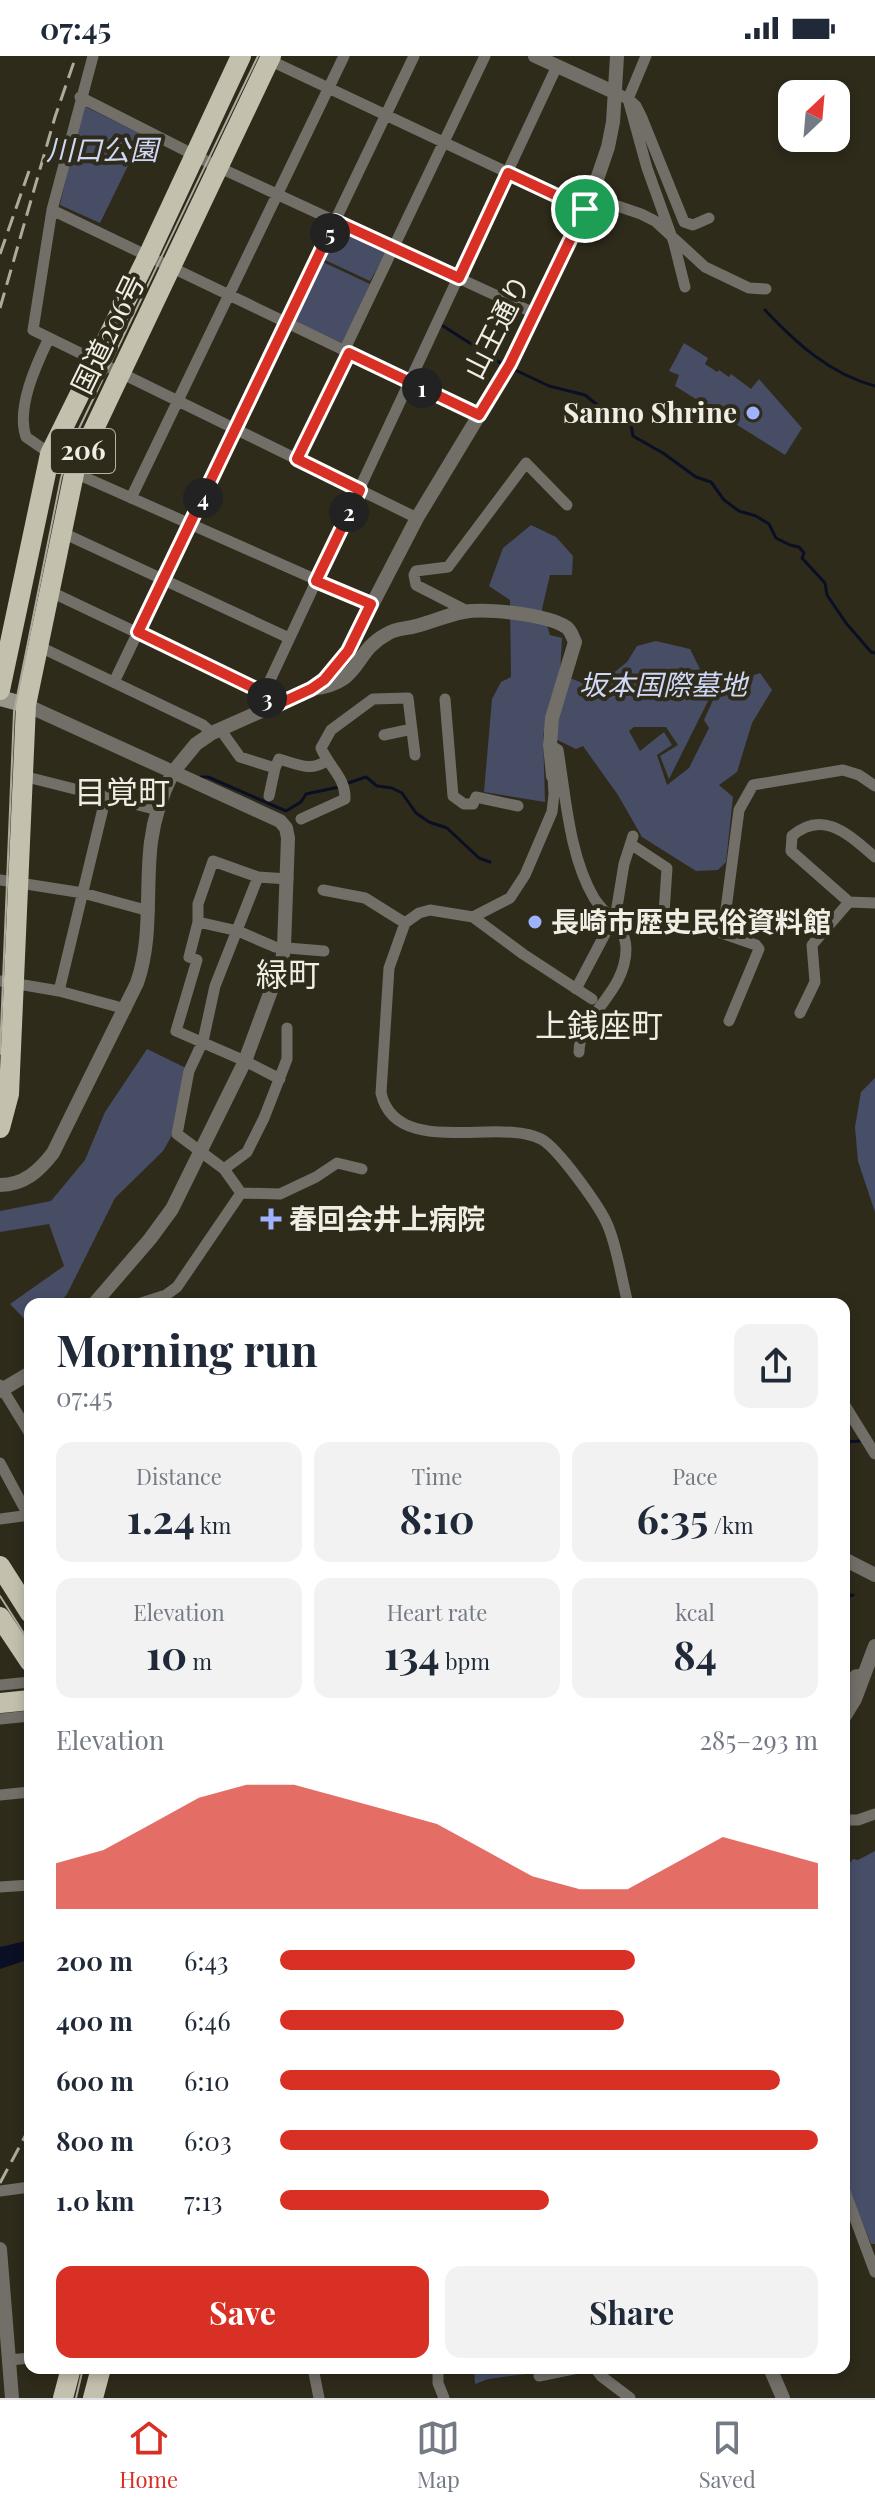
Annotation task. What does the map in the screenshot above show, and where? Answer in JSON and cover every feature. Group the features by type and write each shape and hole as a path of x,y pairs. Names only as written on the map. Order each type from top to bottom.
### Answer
{"highway":[{"name":"国道206号","path":"0,690 50,454 148,256 241,56"},
{"name":"国道206号","path":"0,1128 9,1094 10,881 23,776 26,705 75,469 267,57"},
{"path":"0,1566 24,1604"},
{"path":"0,1617 24,1653"},
{"path":"0,1703 24,1701"},
{"path":"63,2398 69,2374"},
{"path":"93,2398 99,2374"}],"main road":[{"path":"0,698 26,705"},
{"path":"0,710 26,705"}],"street":[{"path":"93,56 52,210 33,330 417,518"},
{"path":"131,498 344,56"},
{"path":"114,682 414,56"},
{"path":"297,459 485,56"},
{"path":"535,56 622,96 636,106 684,222 693,225 709,218"},
{"name":"山王通り","path":"0,1185 23,1180 40,1169 53,1153 126,1009 144,962 151,843 158,810 173,772 196,744 216,731 311,689 340,662 417,518 510,364 588,203 608,147 622,96 617,56"},
{"path":"622,96 646,56"},
{"path":"267,57 508,173 588,203 641,214 655,221 705,267 749,288 766,289"},
{"path":"264,693 557,66"},
{"path":"622,96 671,235 685,287"},
{"path":"80,97 218,167 534,313"},
{"path":"52,210 479,415"},
{"path":"49,338 34,368 23,426 26,437 82,476 371,604"},
{"path":"467,611 416,585 416,571 448,567 526,463 567,505"},
{"path":"61,532 289,638"},
{"path":"49,591 264,693 272,707"},
{"path":"311,689 330,687 344,680 373,645 389,632 467,611 537,618 570,630 575,642 552,718 552,812 517,890 497,906 473,917"},
{"path":"38,646 216,731 240,757 275,768"},
{"path":"301,819 345,799 344,784 326,761 321,748 327,733 379,697 408,698 415,755"},
{"path":"445,699 453,796 464,804 473,804 476,797 518,806"},
{"path":"26,705 272,816 284,825 288,838 282,961 245,1061 172,1209 100,1298"},
{"path":"384,735 412,729"},
{"path":"550,745 558,750 575,847 586,884 596,903 621,929 626,944 623,971 603,1007 582,1034 579,1052"},
{"path":"269,796 279,759 311,768 326,761"},
{"path":"723,932 739,810 753,785 843,770 859,775 875,786"},
{"path":"23,776 158,810"},
{"path":"59,991 106,796"},
{"path":"875,857 836,826 813,826 792,836 791,851 849,902 875,903"},
{"path":"613,919 624,864 633,840 667,868 664,913 723,932 759,949 729,1021"},
{"path":"280,1079 176,1031 197,960 189,957 198,922 198,904 213,861 258,877 288,879"},
{"path":"241,1193 224,1169 177,1134 189,1071 203,1041 215,986 258,877"},
{"path":"10,881 83,893 149,911"},
{"path":"323,890 365,898 405,923"},
{"path":"800,1013 815,982 812,945 849,902"},
{"path":"592,999 473,917 430,910 411,917 405,923 389,968 381,1093 386,1107 399,1121 414,1127 439,1132 530,1135 551,1147 607,1223 626,1298"},
{"path":"198,922 238,931 275,947 324,951"},
{"path":"576,989 605,934"},
{"path":"8,982 59,991 126,1009"},
{"path":"224,1169 247,1152 264,1118 287,1059 287,1028"},
{"path":"241,1193 280,1194 337,1163 362,1169"},
{"path":"157,1298 177,1287 241,1193"},
{"path":"24,1376 1,1388 24,1424"},
{"path":"850,1414 875,1454"},
{"path":"0,1463 24,1506"},
{"path":"0,1519 24,1516"},
{"path":"850,1562 875,1575"},
{"path":"850,1704 875,1646"},
{"path":"850,1685 855,1675 864,1674"},
{"path":"0,1685 24,1683"},
{"path":"0,1719 24,1717"},
{"path":"0,1795 24,1793"},
{"path":"850,1820 875,1814"},
{"path":"0,1887 24,1885"},
{"path":"0,2191 24,2188"},
{"path":"850,2205 875,2272"},
{"path":"0,2249 12,2398"},
{"path":"10,2360 24,2359"},
{"path":"314,2374 319,2398"},
{"path":"438,2374 444,2398"},
{"path":"539,2376 549,2374"},
{"path":"600,2374 630,2398"},
{"path":"773,2374 783,2398"}],"green space":[{"name":"川口公園","path":"82,105 143,135 100,223 60,205"},
{"path":"340,227 388,250 370,281 325,260"},
{"path":"323,262 370,284 342,343 294,321"},
{"path":"684,343 708,358 705,364 729,377 731,374 751,389 759,379 802,428 785,455 675,386 679,375 669,371"},
{"name":"坂本国際墓地","path":"531,525 556,537 573,556 572,575 550,575 542,609 550,635 562,638 560,674 595,688 627,662 637,646 656,641 690,649 712,693 669,779 660,756 678,745 666,727 634,727 629,731 640,751 664,732 672,745 657,755 667,785 689,768 709,728 704,720 719,687 760,673 772,690 752,723 737,772 719,785 733,797 726,862 718,870 696,871 642,837 618,795 583,746 576,749 543,733 545,802 484,792 492,699 501,682 511,677 510,600 489,586 503,548"},
{"path":"147,1049 186,1068 171,1137 163,1151 115,1198 64,1298 24,1298 24,1319 10,1304 64,1266 49,1224 0,1232 0,1211 51,1201 85,1160 105,1112"},
{"path":"474,2374 526,2374 488,2379 475,2384"}],"shaded area":[{"path":"875,1078 875,1212 858,1161 855,1127 861,1092"},
{"path":"875,1851 875,2244 871,2244 850,2193 850,1863 853,1859 858,1860"},
{"path":"24,1941 24,1961 0,1969 0,1947"}],"waterway":[{"path":"765,310 815,356 843,374 875,386"},
{"path":"440,324 504,365"},
{"path":"511,368 549,386 585,395 606,412 622,413 630,419 633,436 696,477 711,482 724,500 739,511 769,524 776,538 799,547 804,553 802,558 825,583 827,595 846,623 875,653"},
{"path":"201,777 208,777 286,811 301,802 306,794 339,787"},
{"path":"345,784 366,777 377,786 402,793 416,813 429,822 447,828 479,858 490,862"},
{"path":"850,1442 861,1441"}],"tram line":[{"path":"0,1054 14,712 61,478 72,443 258,56"},
{"path":"0,1596 24,1634"},
{"path":"76,2398 82,2374"}],"railway":[{"path":"0,308 55,117 76,56"},
{"path":"0,254 29,171"},
{"path":"0,2183 24,2138"}],"place":[{"name":"Sanno Shrine","path":"753,413"},
{"name":"長崎市歴史民俗資料館","path":"535,922"},
{"name":"春回会井上病院","path":"271,1219"}],"district":[{"name":"目覚町","path":"122,793"},
{"name":"緑町","path":"288,975"},
{"name":"上銭座町","path":"599,1026"}],"route":[{"path":"508,173 585,209 510,364 479,415 349,353 297,459 360,490 316,581 371,604 348,651 324,680 272,707 264,693 138,632 335,221 459,278 508,173"}]}
